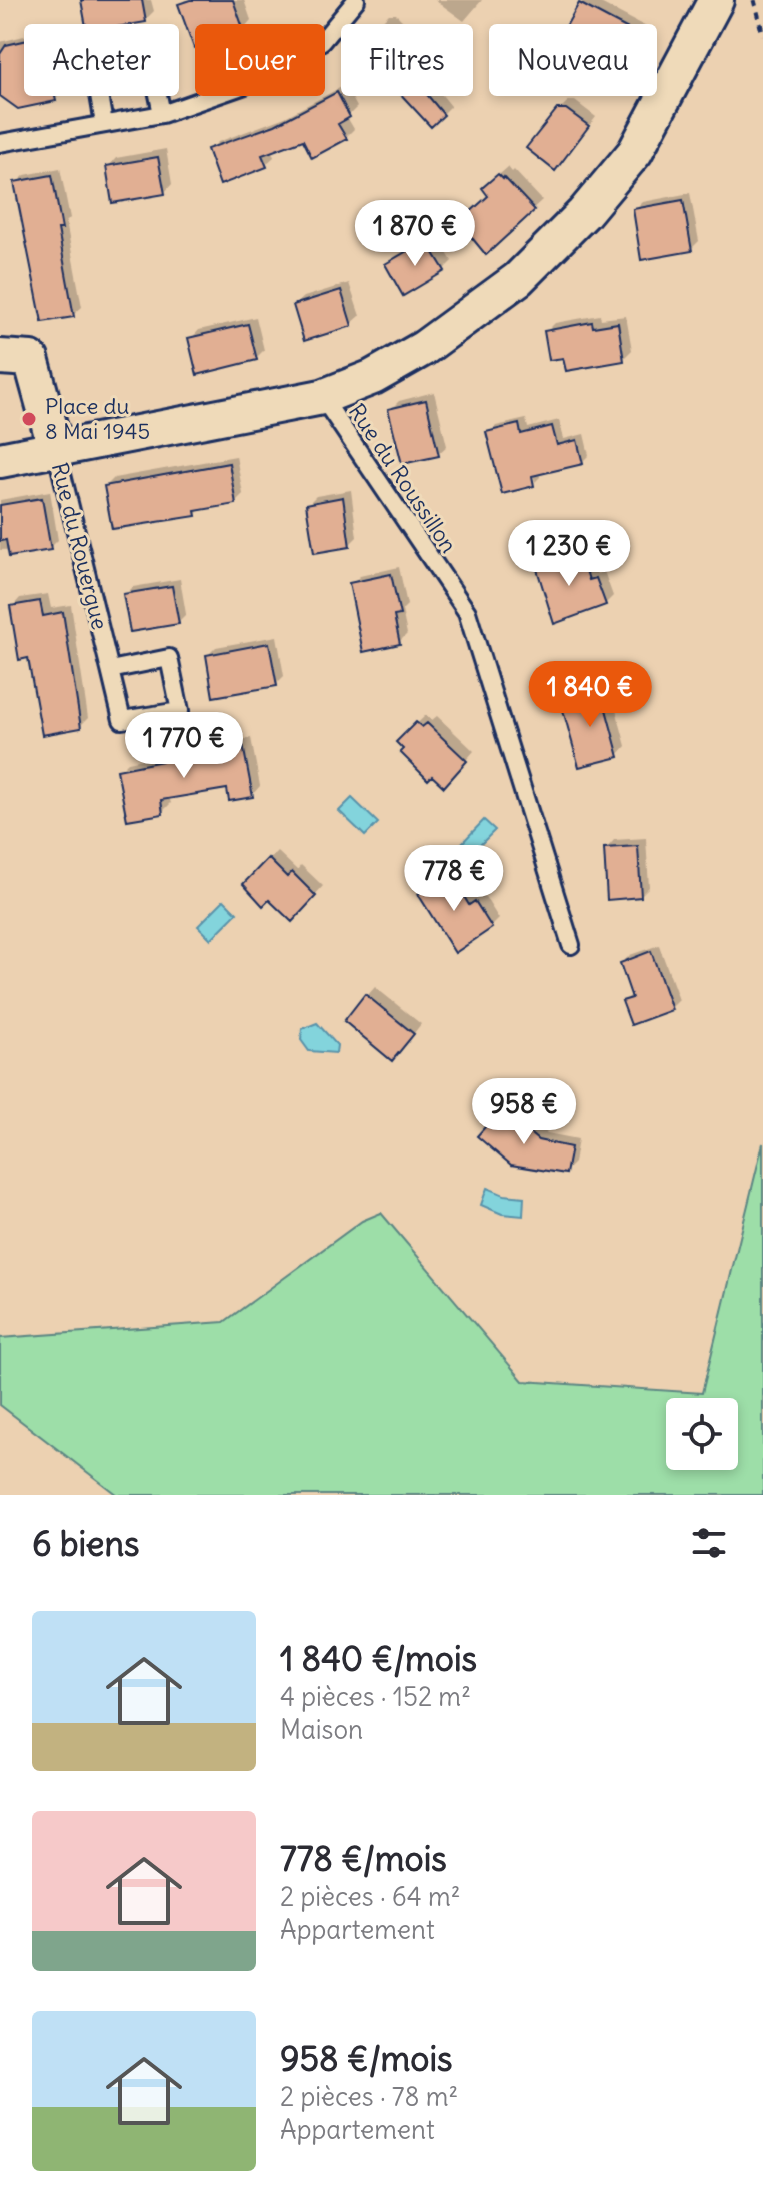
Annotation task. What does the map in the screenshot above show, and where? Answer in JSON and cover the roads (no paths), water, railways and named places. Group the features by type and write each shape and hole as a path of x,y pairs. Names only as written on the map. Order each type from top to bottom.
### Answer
{"street":[{"path":"0,460 322,397 373,377 424,348 518,279 584,213 635,152 716,0"},
{"name":"Rue du Rouergue","path":"0,357 31,359 56,450"}],"lane":[{"path":"0,143 162,114 245,85 322,41 356,0"},
{"path":"104,124 94,66 150,56 162,114"},
{"name":"Rue du Roussillon","path":"322,397 467,612 571,945"},
{"name":"Rue du Rouergue","path":"56,450 122,720 180,711 169,658 110,670"}],"water":[{"path":"352,798 378,823 365,836 339,811"},
{"path":"484,820 495,830 471,854 461,844"},
{"path":"224,900 237,913 211,939 198,926"},
{"path":"317,1023 337,1045 336,1053 309,1051 301,1040 302,1029"},
{"path":"487,1188 504,1195 524,1197 523,1216 502,1214 481,1205"}],"place":[{"name":"Place du 8 Mai 1945","path":"29,419"}]}
